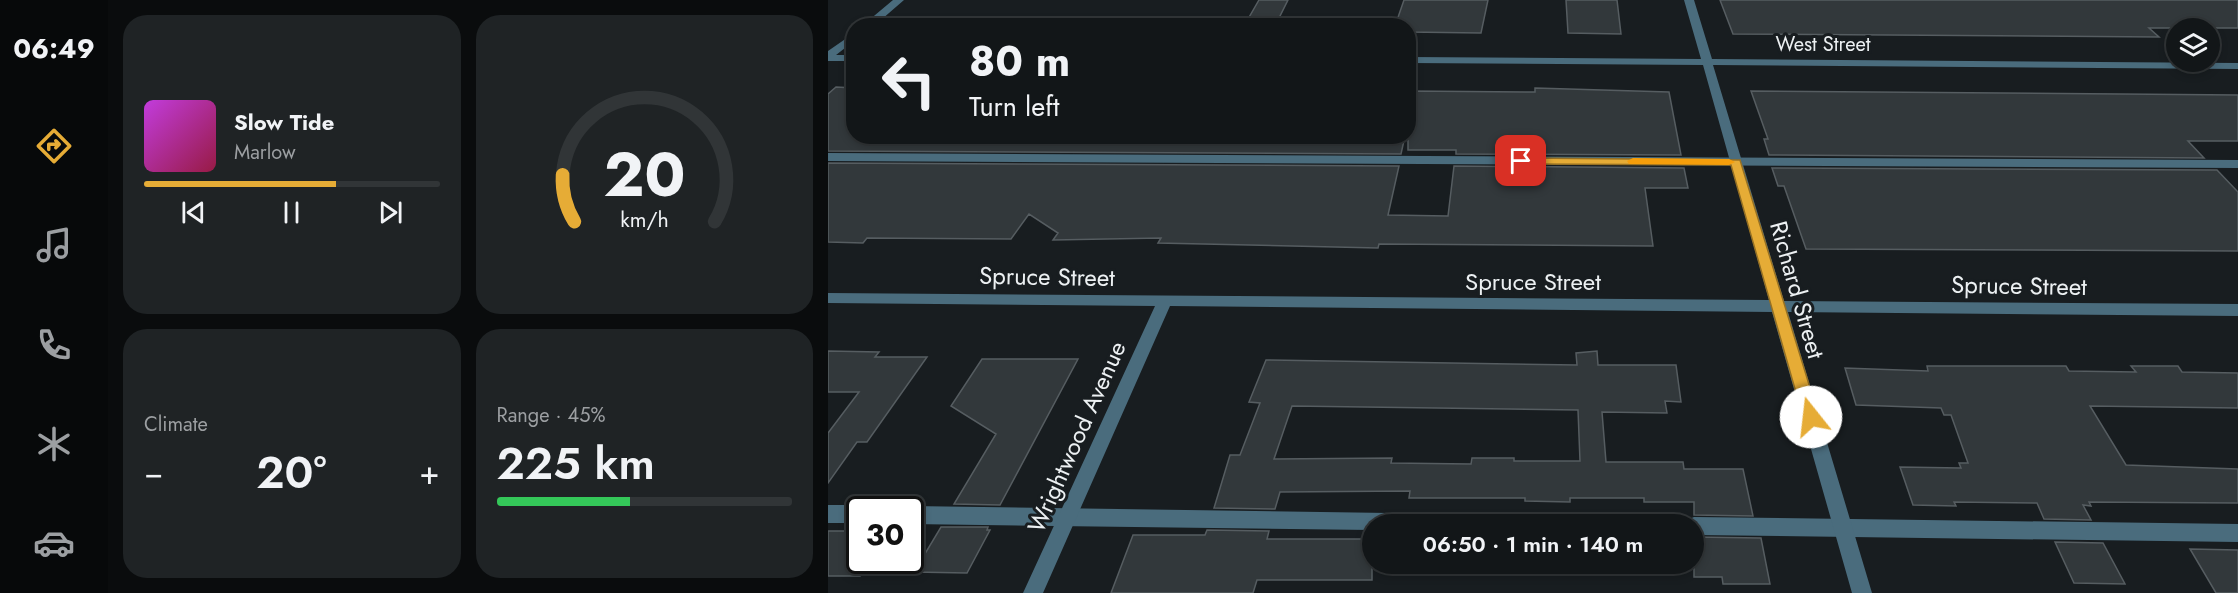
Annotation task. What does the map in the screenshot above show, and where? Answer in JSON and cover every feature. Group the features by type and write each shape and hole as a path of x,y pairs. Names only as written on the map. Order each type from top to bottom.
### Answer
{"street":[{"path":"877,18 899,0"},
{"name":"Richard Street","path":"1689,0 1862,593"},
{"path":"828,57 846,42"},
{"path":"828,57 846,58"},
{"name":"West Street","path":"1416,60 2238,66"},
{"path":"828,157 2238,164"},
{"name":"Spruce Street","path":"828,298 2238,310"},
{"name":"Wrightwood Avenue","path":"1033,593 1166,301"},
{"path":"828,514 846,514"},
{"path":"924,515 1362,521"},
{"path":"1704,526 2238,533"}],"building":[{"path":"1259,0 1288,0 1279,18 1249,18"},
{"path":"1404,0 1488,0 1481,33 1416,32 1416,18 1398,18"},
{"path":"1566,0 1617,0 1621,34 1568,33"},
{"path":"1720,0 2238,0 2238,28 2220,28 2220,18 2166,18 2166,28 2149,28 2159,37 1733,34"},
{"path":"836,87 846,88 846,144 1403,144 1401,154 828,151 828,94"},
{"path":"1535,88 1669,92 1681,155 1456,154 1456,150 1408,150 1408,144 1416,144 1416,91 1535,92"},
{"path":"1751,91 2238,95 2238,141 2188,141 2204,158 1769,155 1764,139 1768,139"},
{"path":"828,163 1399,166 1388,215 1448,216 1454,166 1684,168 1688,188 1645,188 1653,246 1379,244 1378,248 1158,243 1161,238 1053,240 1058,233 1029,214 1011,239 867,238 863,243 828,242"},
{"path":"1772,168 2217,170 2238,192 2238,251 1806,249 1784,186 1778,186"},
{"path":"828,351 879,352 875,357 927,357 867,442 857,442 828,483 828,433 859,392 828,392"},
{"path":"1597,351 1598,365 1676,365 1681,402 1665,401 1667,413 1602,412 1606,462 1683,462 1684,469 1743,469 1753,516 1694,514 1694,502 1644,502 1644,498 1570,498 1570,502 1525,501 1525,498 1409,498 1410,491 1280,492 1275,509 1214,508 1230,455 1240,455 1260,403 1249,402 1266,360 1577,365 1576,353","holes":["1292,406 1578,410 1580,461 1514,461 1514,458 1472,458 1471,464 1391,463 1392,458 1274,459"]},
{"path":"982,359 1078,359 1000,505 954,504 996,434 951,406"},
{"path":"1927,366 2066,366 2069,371 2136,372 2131,366 2178,366 2182,372 2238,373 2238,408 2090,406 2126,465 2238,469 2238,503 2089,502 2091,506 2083,505 2091,520 2044,519 2037,503 1954,502 1956,506 1913,505 1900,467 1961,468 1959,463 1968,463 1951,415 1944,415 1941,408 1856,405 1845,368 1928,371"},
{"path":"941,527 988,527 987,530 990,530 967,573 924,572 924,555"},
{"path":"1207,530 1269,531 1267,539 1362,539 1362,574 1372,574 1372,580 1257,580 1253,593 1111,593 1133,535 1205,535"},
{"path":"828,531 846,531 846,574 860,574 860,576 828,576"},
{"path":"1704,537 1761,538 1770,584 1723,584 1722,577 1694,577 1694,574 1704,574"},
{"path":"2055,542 2103,543 2125,584 2074,583"},
{"path":"2190,549 2238,550 2238,593 2216,593"}],"slow traffic":[{"path":"1633,161 1729,162"}],"route":[{"path":"1521,161 1736,162 1811,417"}]}
